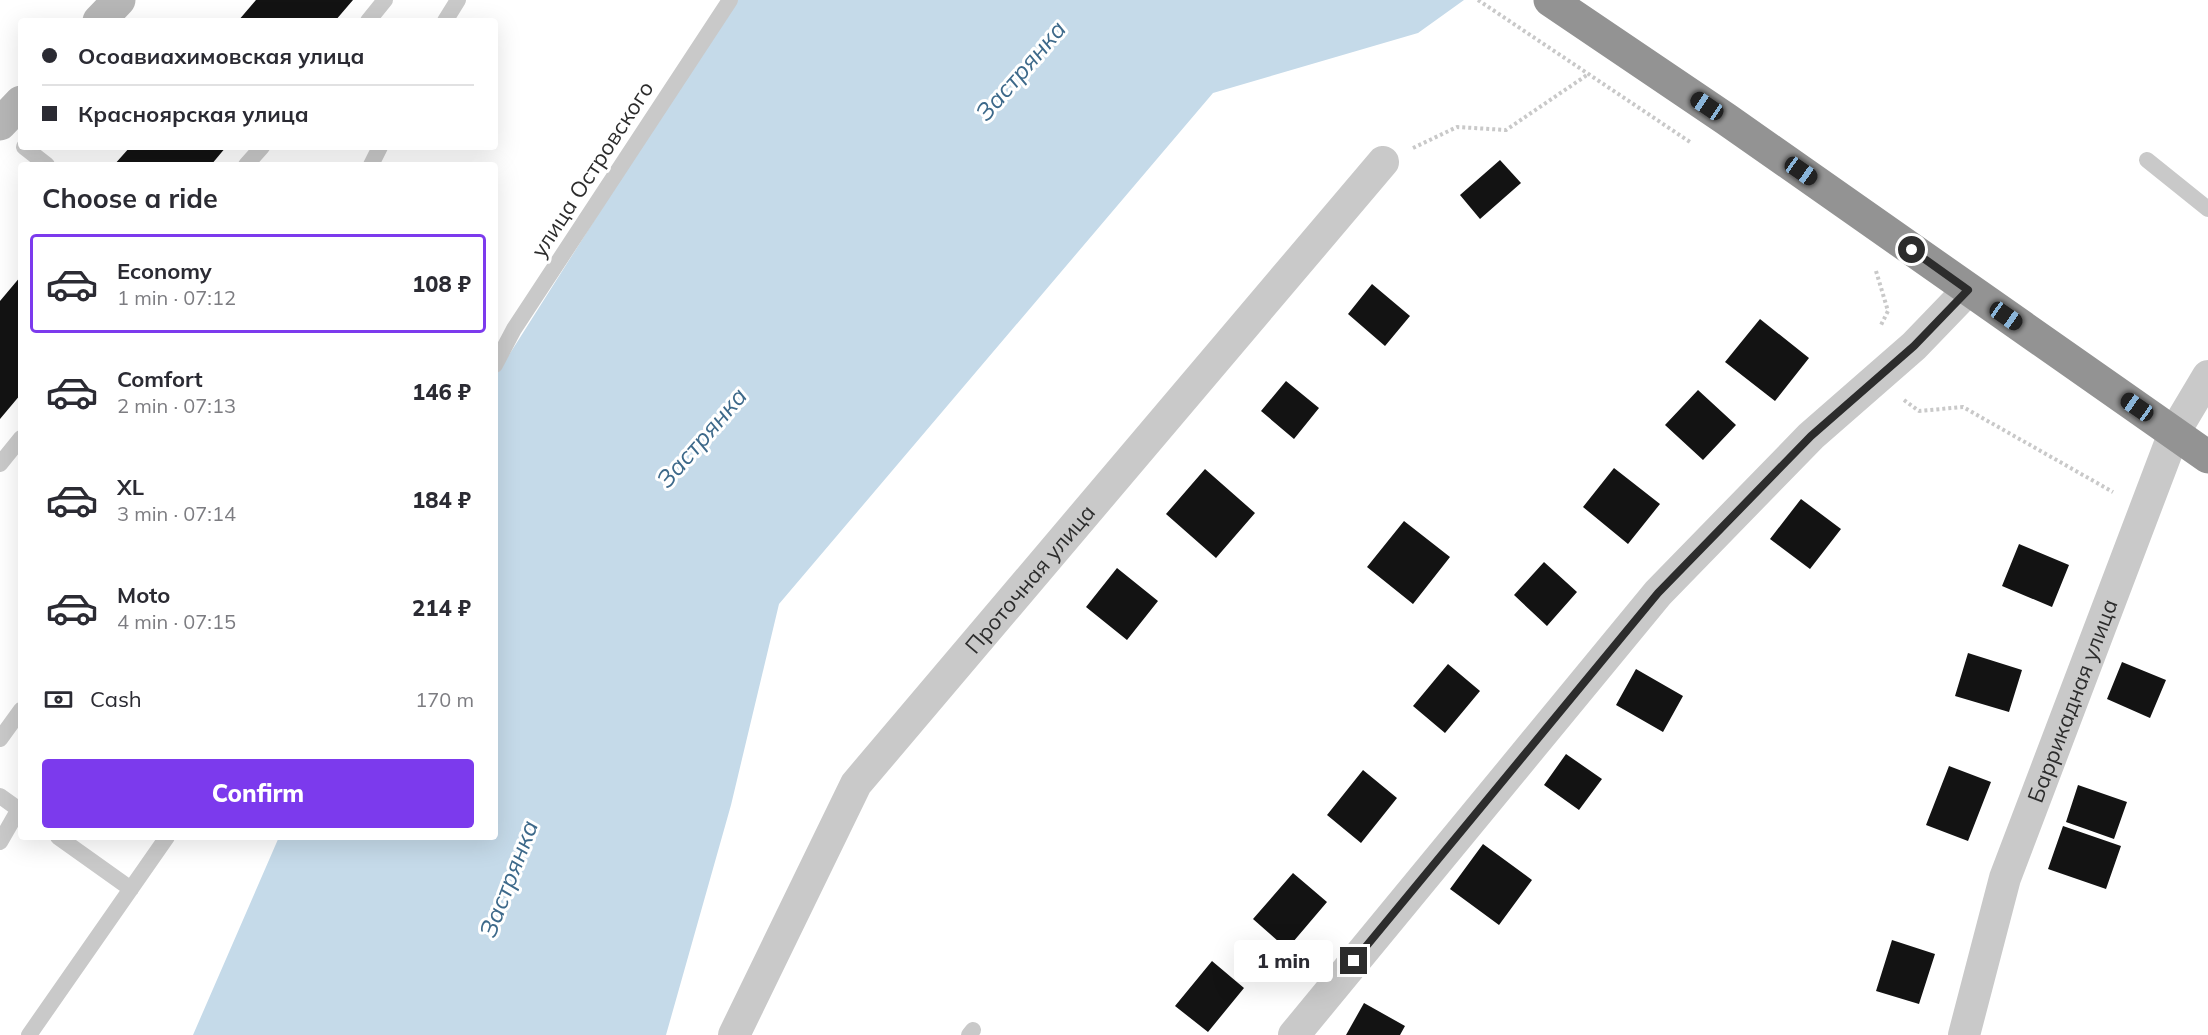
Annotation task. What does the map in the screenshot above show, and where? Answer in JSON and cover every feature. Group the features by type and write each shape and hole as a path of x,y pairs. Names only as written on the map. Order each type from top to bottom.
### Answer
{"highway":[{"path":"1550,0 1726,119 2208,457"}],"street":[{"path":"102,18 119,0"},
{"path":"0,126 18,105"},
{"name":"Проточная улица","path":"734,1035 856,784 1383,162"},
{"path":"1294,1035 1658,593 1811,436 1914,346 1968,290"},
{"name":"Баррикадная улица","path":"1964,1035 2005,878 2174,433 2208,376"}],"lane":[{"path":"370,18 385,0"},
{"path":"447,18 458,0"},
{"name":"улица Островского","path":"498,359 514,329 729,0"},
{"path":"0,126 18,142"},
{"path":"28,150 43,162"},
{"path":"249,162 259,150"},
{"path":"2147,160 2208,209"},
{"path":"0,464 18,442"},
{"path":"1,734 18,714"},
{"path":"0,795 18,808"},
{"path":"0,842 18,813"},
{"path":"62,840 131,889"},
{"path":"29,1035 165,840"}],"path":[{"path":"1478,0 1693,144"},
{"path":"1383,162 1457,127 1506,130 1587,75"},
{"path":"1869,266 1878,272 1888,311 1878,332"},
{"path":"1877,380 1919,411 1963,407 2145,511"}],"water":[{"name":"Застрянка","path":"734,0 1464,0 1418,33 1213,93 779,604 731,805 666,1035 193,1035 278,840 498,840 498,372"}],"building":[{"path":"256,0 353,0 338,18 241,18"},
{"path":"127,150 224,150 214,162 117,162"},
{"path":"1500,160 1521,183 1480,219 1460,195"},
{"path":"18,280 18,398 0,419 0,301"},
{"path":"1372,284 1410,316 1385,346 1348,314"},
{"path":"1760,319 1809,358 1775,401 1725,362"},
{"path":"1286,381 1319,408 1294,439 1261,411"},
{"path":"1698,390 1736,425 1703,460 1665,425"},
{"path":"1614,468 1660,504 1628,544 1583,507"},
{"path":"1205,469 1255,513 1216,558 1166,514"},
{"path":"1801,499 1841,529 1810,569 1770,539"},
{"path":"1404,521 1450,557 1413,604 1367,567"},
{"path":"2019,544 2069,565 2052,607 2002,586"},
{"path":"1544,562 1577,592 1547,626 1514,595"},
{"path":"1117,568 1158,601 1127,640 1086,607"},
{"path":"1968,653 2022,670 2009,712 1955,696"},
{"path":"2122,662 2166,680 2150,718 2107,699"},
{"path":"1448,664 1480,691 1445,733 1413,706"},
{"path":"1636,669 1683,696 1663,732 1616,705"},
{"path":"1566,754 1602,779 1579,810 1544,785"},
{"path":"1949,766 1991,782 1968,841 1926,825"},
{"path":"1363,770 1397,798 1361,843 1327,815"},
{"path":"2078,785 2127,802 2114,839 2066,822"},
{"path":"2063,826 2121,846 2106,889 2048,869"},
{"path":"1483,844 1532,880 1499,925 1450,889"},
{"path":"1293,873 1327,902 1287,949 1253,919"},
{"path":"1892,940 1935,954 1919,1004 1876,991"},
{"path":"1212,961 1244,988 1208,1032 1175,1006"},
{"path":"1364,1003 1405,1026 1400,1035 1346,1035"}],"route":[{"path":"1354,961 1658,593 1811,436 1914,346 1968,290 1912,250"}]}
